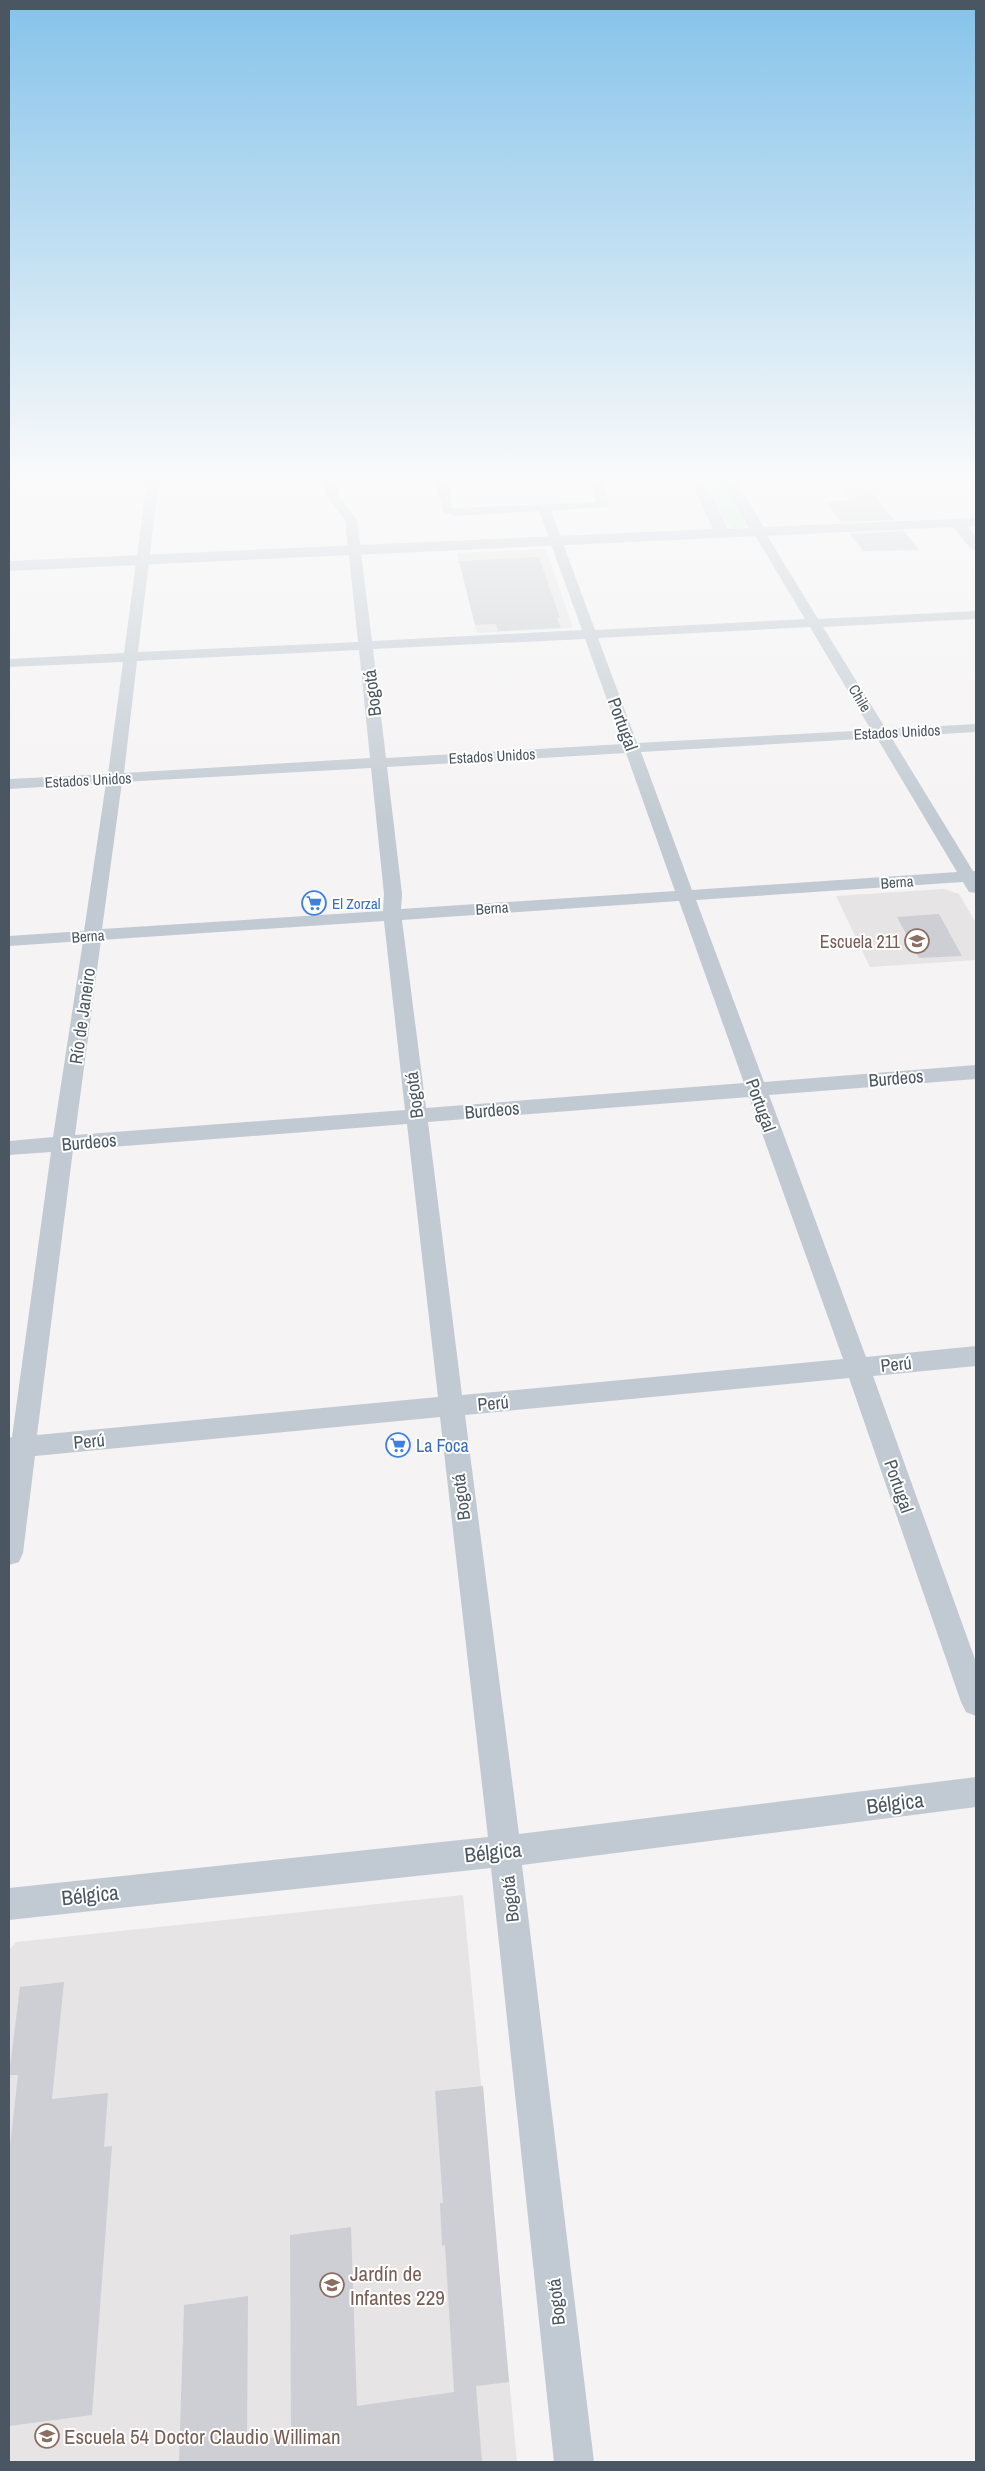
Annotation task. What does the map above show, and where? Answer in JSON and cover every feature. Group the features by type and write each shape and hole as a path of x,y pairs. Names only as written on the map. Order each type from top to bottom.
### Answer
{"street":[{"name":"Río de Janeiro","path":"9,1553 16,1448 93,936 138,594"},
{"name":"Bogotá","path":"360,594 380,763 393,894 392,914 505,1851 574,2462"},
{"name":"Portugal","path":"576,594 857,1369 878,1420 896,1481 976,1702"},
{"name":"Chile","path":"797,594 881,733 974,881"},
{"path":"9,664 976,615"},
{"name":"Estados Unidos","path":"9,784 976,728"},
{"name":"Berna","path":"9,941 686,895 974,881"},
{"name":"Burdeos","path":"9,1148 976,1072"},
{"name":"Perú","path":"16,1448 452,1407 632,1387 857,1369 976,1356"},
{"name":"Bélgica","path":"9,1904 505,1851 976,1792"}],"shaded area":[{"path":"467,594 561,594 573,628 477,633"},
{"name":"Escuela 211","path":"944,889 959,894 976,923 976,960 870,967 836,896"},
{"path":"463,1895 517,2462 9,2462 9,1950 16,1942"}],"building":[{"path":"467,594 552,594 560,618 557,618 561,628 498,631 496,624 475,625"},
{"path":"939,914 962,956 919,958 897,917"},
{"path":"64,1982 52,2099 108,2093 104,2147 112,2146 92,2415 9,2426 9,2154 18,2075 9,2075 20,1987"},
{"path":"483,2086 509,2382 476,2386 482,2462 179,2462 184,2305 248,2296 247,2441 291,2435 290,2235 351,2227 357,2406 454,2392 445,2245 442,2246 440,2203 443,2203 435,2091"}],"place":[{"name":"El Zorzal","path":"314,903"},
{"name":"Escuela 211","path":"917,941"},
{"name":"La Foca","path":"398,1445"},
{"name":"Jardín de Infantes 229","path":"332,2285"},
{"name":"Escuela 54 Doctor Claudio Williman","path":"47,2436"}]}
